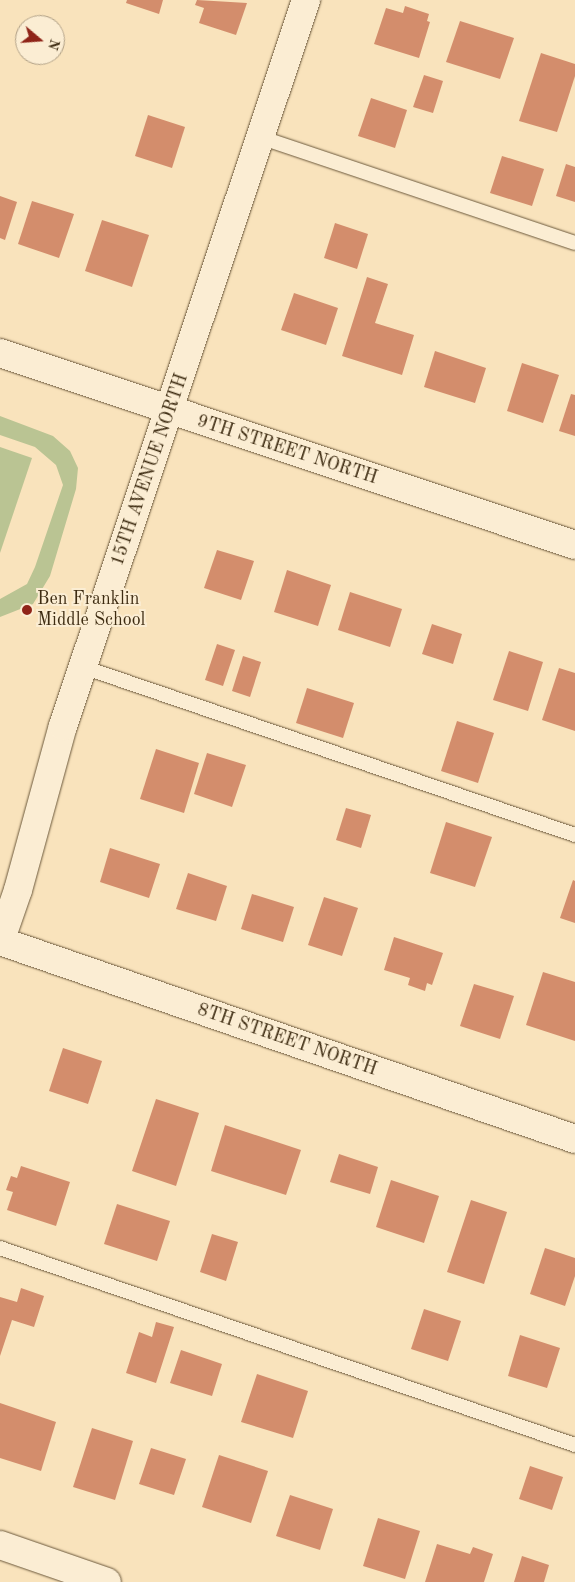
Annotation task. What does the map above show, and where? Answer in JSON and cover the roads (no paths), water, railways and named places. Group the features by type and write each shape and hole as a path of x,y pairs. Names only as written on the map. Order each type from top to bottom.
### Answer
{"street":[{"name":"15TH AVENUE NORTH","path":"0,941 83,667 306,0"},
{"name":"9TH STREET NORTH","path":"0,353 575,545"},
{"name":"8TH STREET NORTH","path":"0,941 575,1139"},
{"path":"0,1546 107,1582"}],"lane":[{"path":"260,136 575,243"},
{"path":"83,667 575,834"},
{"path":"0,1248 575,1445"}],"place":[{"name":"Ben Franklin Middle School","path":"27,610"}]}
